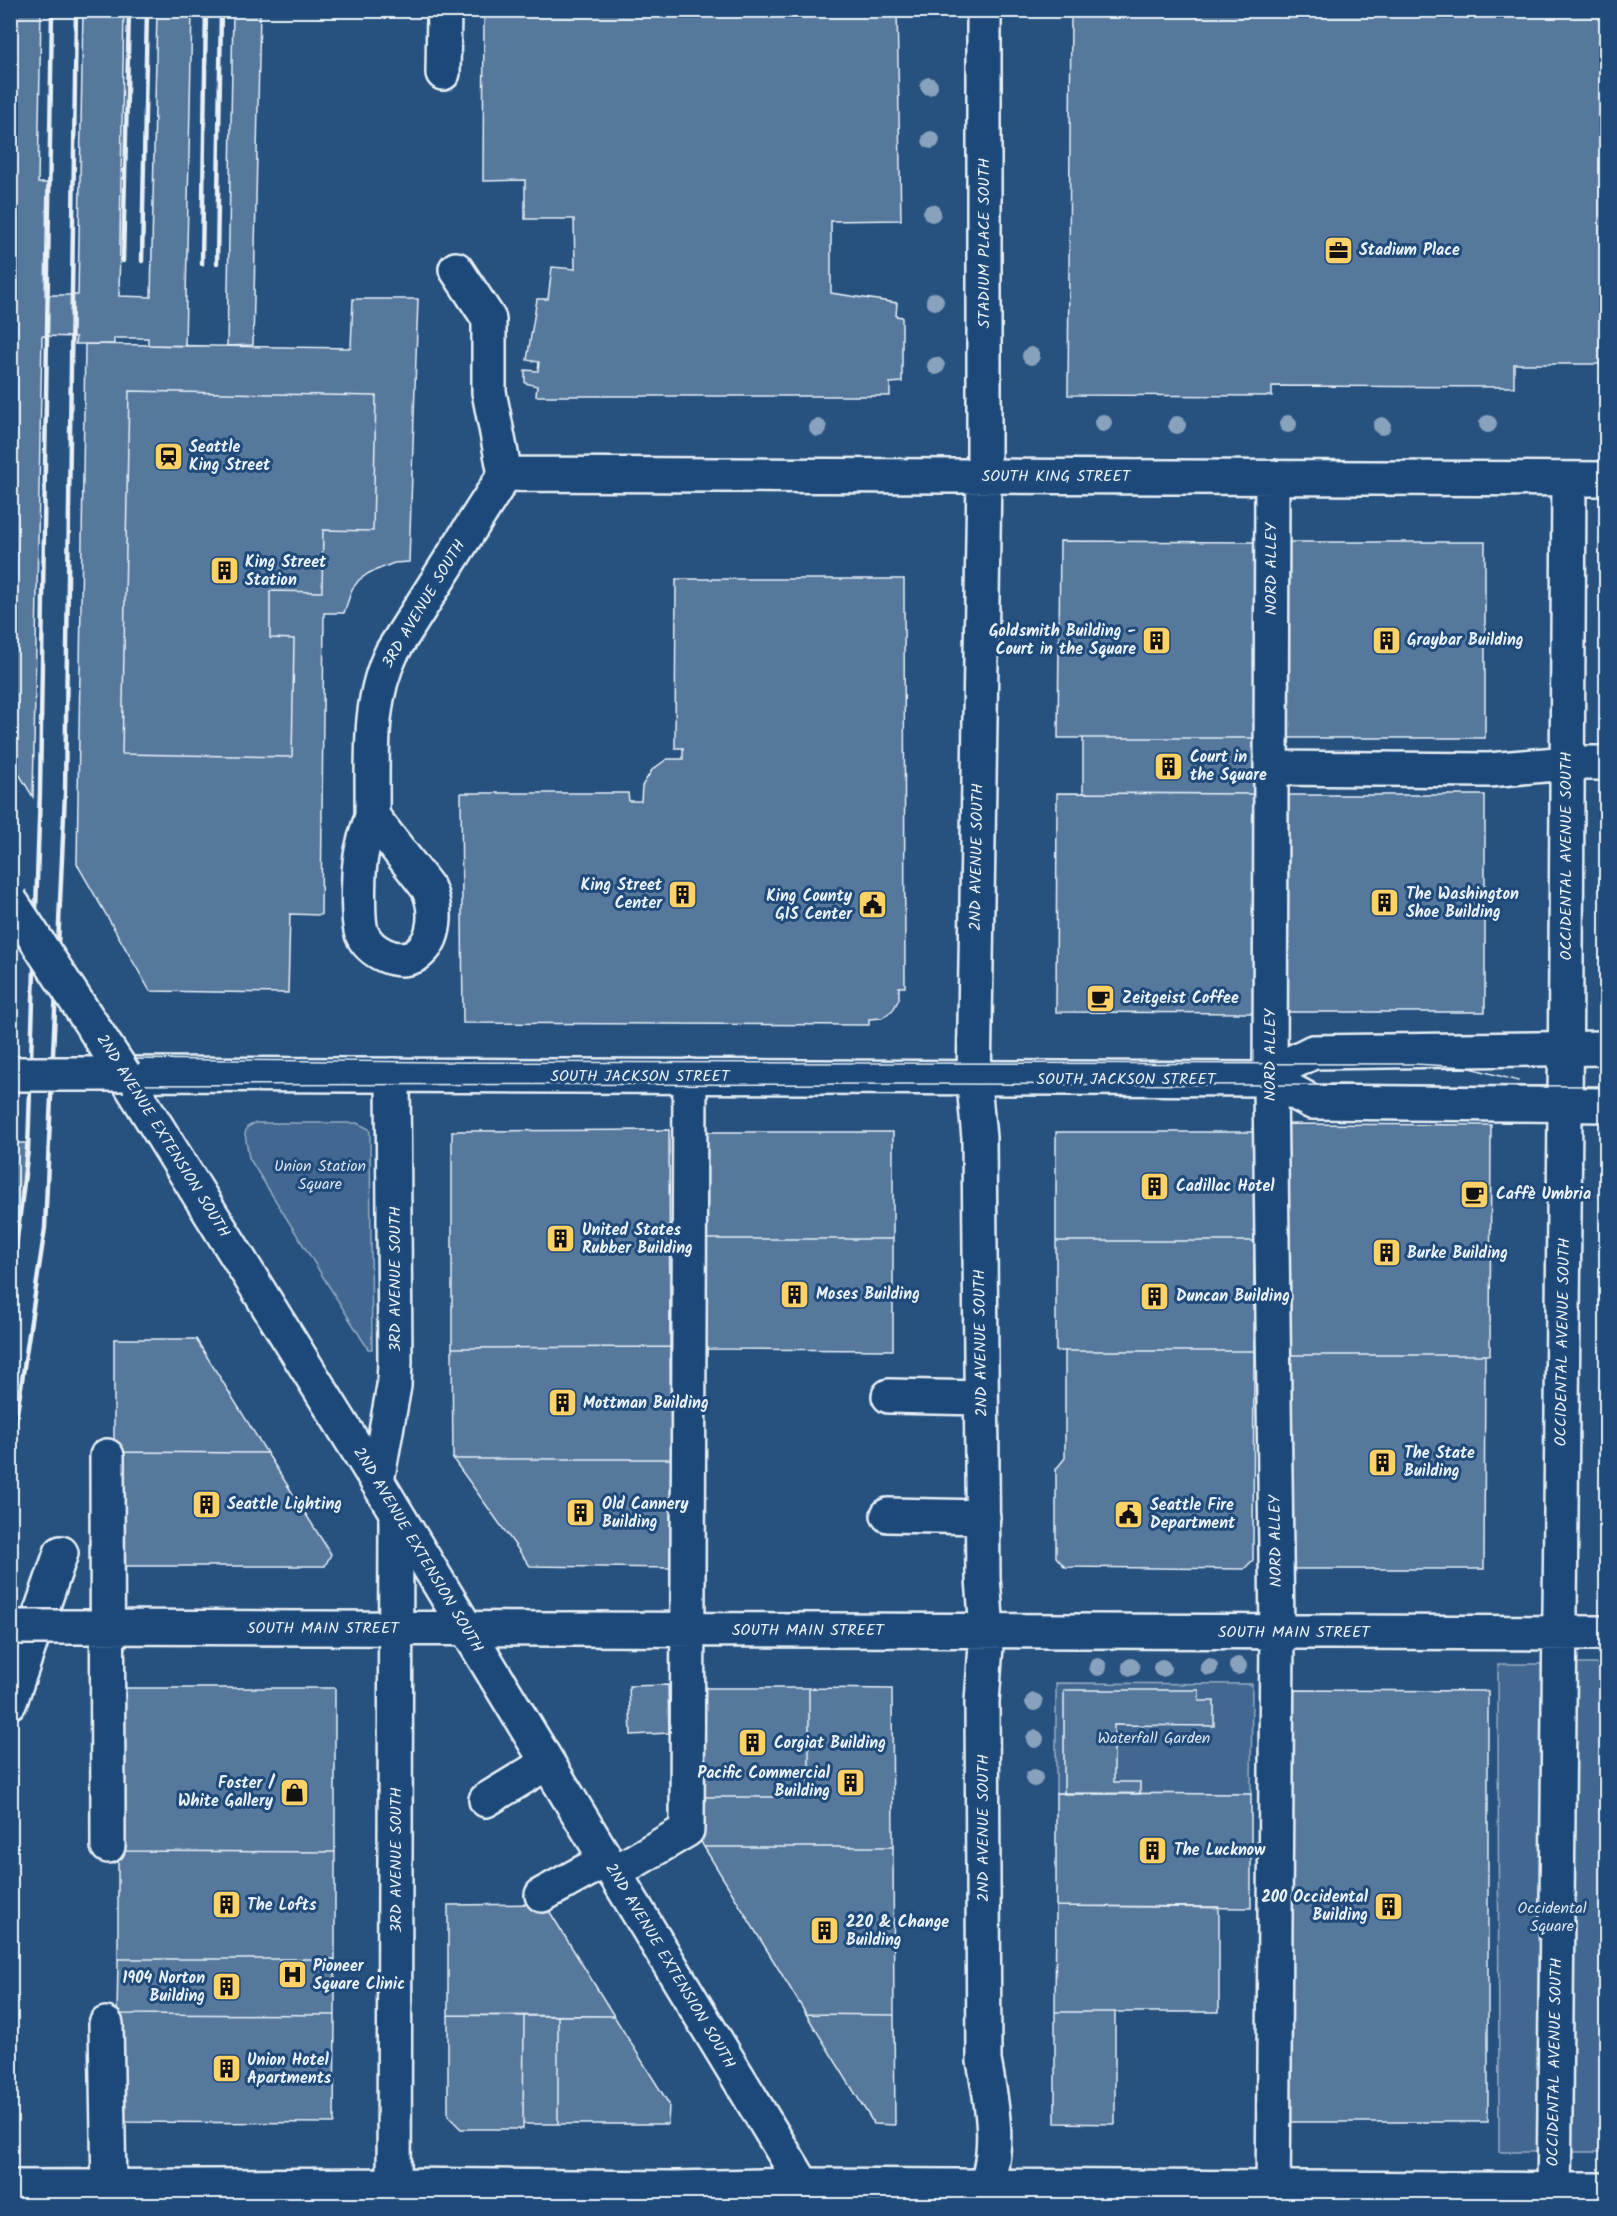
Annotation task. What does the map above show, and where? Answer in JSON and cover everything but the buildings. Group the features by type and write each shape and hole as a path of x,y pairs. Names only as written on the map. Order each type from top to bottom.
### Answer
{"street":[{"path":"444,10 444,73"},
{"name":"STADIUM PLACE SOUTH","path":"984,10 984,476"},
{"path":"456,269 489,319 489,392 505,474"},
{"name":"SOUTH KING STREET","path":"505,474 1606,479"},
{"name":"3RD AVENUE SOUTH","path":"372,816 375,710 383,669 505,474"},
{"name":"2ND AVENUE SOUTH","path":"983,2196 995,2137 994,2109 984,2061 982,1702 987,1631 982,1517 979,1138 974,1078 984,476"},
{"name":"NORD ALLEY","path":"1272,477 1270,1079 1277,1632 1273,2197"},
{"name":"OCCIDENTAL AVENUE SOUTH","path":"1554,2198 1566,1104 1569,479"},
{"path":"1271,768 1489,770 1567,763 1606,763"},
{"name":"2ND AVENUE EXTENSION SOUTH","path":"10,900 124,1074 377,1481 810,2195"},
{"path":"1270,1079 1289,1064 1313,1052 1606,1048"},
{"name":"SOUTH JACKSON STREET","path":"10,1074 1270,1079 1312,1102 1606,1105"},
{"name":"3RD AVENUE SOUTH","path":"377,1481 394,1386 393,1075"},
{"path":"542,1894 610,1867 687,1830 690,1076"},
{"path":"889,1396 981,1398"},
{"path":"106,1456 95,1627 108,1846"},
{"name":"3RD AVENUE SOUTH","path":"394,2195 396,1514"},
{"path":"888,1515 982,1517"},
{"path":"10,1702 61,1553"},
{"name":"SOUTH MAIN STREET","path":"10,1627 1606,1634"},
{"path":"486,1800 547,1763"},
{"path":"106,2024 109,2187"},
{"path":"10,2187 109,2187 394,2195 674,2197 810,2195 1554,2198 1606,2190"}],"green space":[{"name":"Union Station Square","path":"255,1123 357,1123 369,1129 372,1349 368,1349 249,1158 245,1134 247,1127"},
{"name":"Occidental Square","path":"1498,1664 1606,1664 1606,2152 1499,2152"},
{"name":"Waterfall Garden","path":"1056,1683 1252,1684 1251,1794 1056,1793"}],"tram line":[{"path":"10,1058 440,1062 1414,1064 1467,1067 1518,1081"},
{"path":"10,1085 1606,1086"}],"railway":[{"path":"10,1295 28,1150 40,791 52,10"},
{"path":"10,1460 45,1228 65,793 76,10"},
{"path":"123,261 129,10"},
{"path":"142,261 147,10"},
{"path":"202,264 206,10"},
{"path":"217,263 221,10"}],"place":[{"name":"Stadium Place","path":"1338,250"},
{"name":"Seattle King Street","path":"168,456"},
{"name":"King Street Station","path":"224,571"},
{"name":"Goldsmith Building - Court in the Square","path":"1157,640"},
{"name":"Graybar Building","path":"1386,640"},
{"name":"Court in the Square","path":"1169,766"},
{"name":"King Street Center","path":"683,894"},
{"name":"The Washington Shoe Building","path":"1385,903"},
{"name":"King County GIS Center","path":"873,905"},
{"name":"Zeitgeist Coffee","path":"1101,998"},
{"name":"Cadillac Hotel","path":"1155,1186"},
{"name":"Caffè Umbria","path":"1475,1194"},
{"name":"United States Rubber Building","path":"561,1239"},
{"name":"Burke Building","path":"1386,1253"},
{"name":"Moses Building","path":"795,1294"},
{"name":"Duncan Building","path":"1155,1296"},
{"name":"Mottman Building","path":"562,1403"},
{"name":"The State Building","path":"1383,1462"},
{"name":"Seattle Lighting","path":"206,1504"},
{"name":"Old Cannery Building","path":"581,1513"},
{"name":"Seattle Fire Department","path":"1129,1514"},
{"name":"Corgiat Building","path":"753,1743"},
{"name":"Pacific Commercial Building","path":"851,1782"},
{"name":"Foster / White Gallery","path":"294,1792"},
{"name":"The Lucknow","path":"1153,1850"},
{"name":"The Lofts","path":"226,1905"},
{"name":"200 Occidental Building","path":"1389,1906"},
{"name":"220 & Change Building","path":"825,1931"},
{"name":"Pioneer Square Clinic","path":"292,1975"},
{"name":"1904 Norton Building","path":"226,1987"},
{"name":"Union Hotel Apartments","path":"226,2069"}]}
